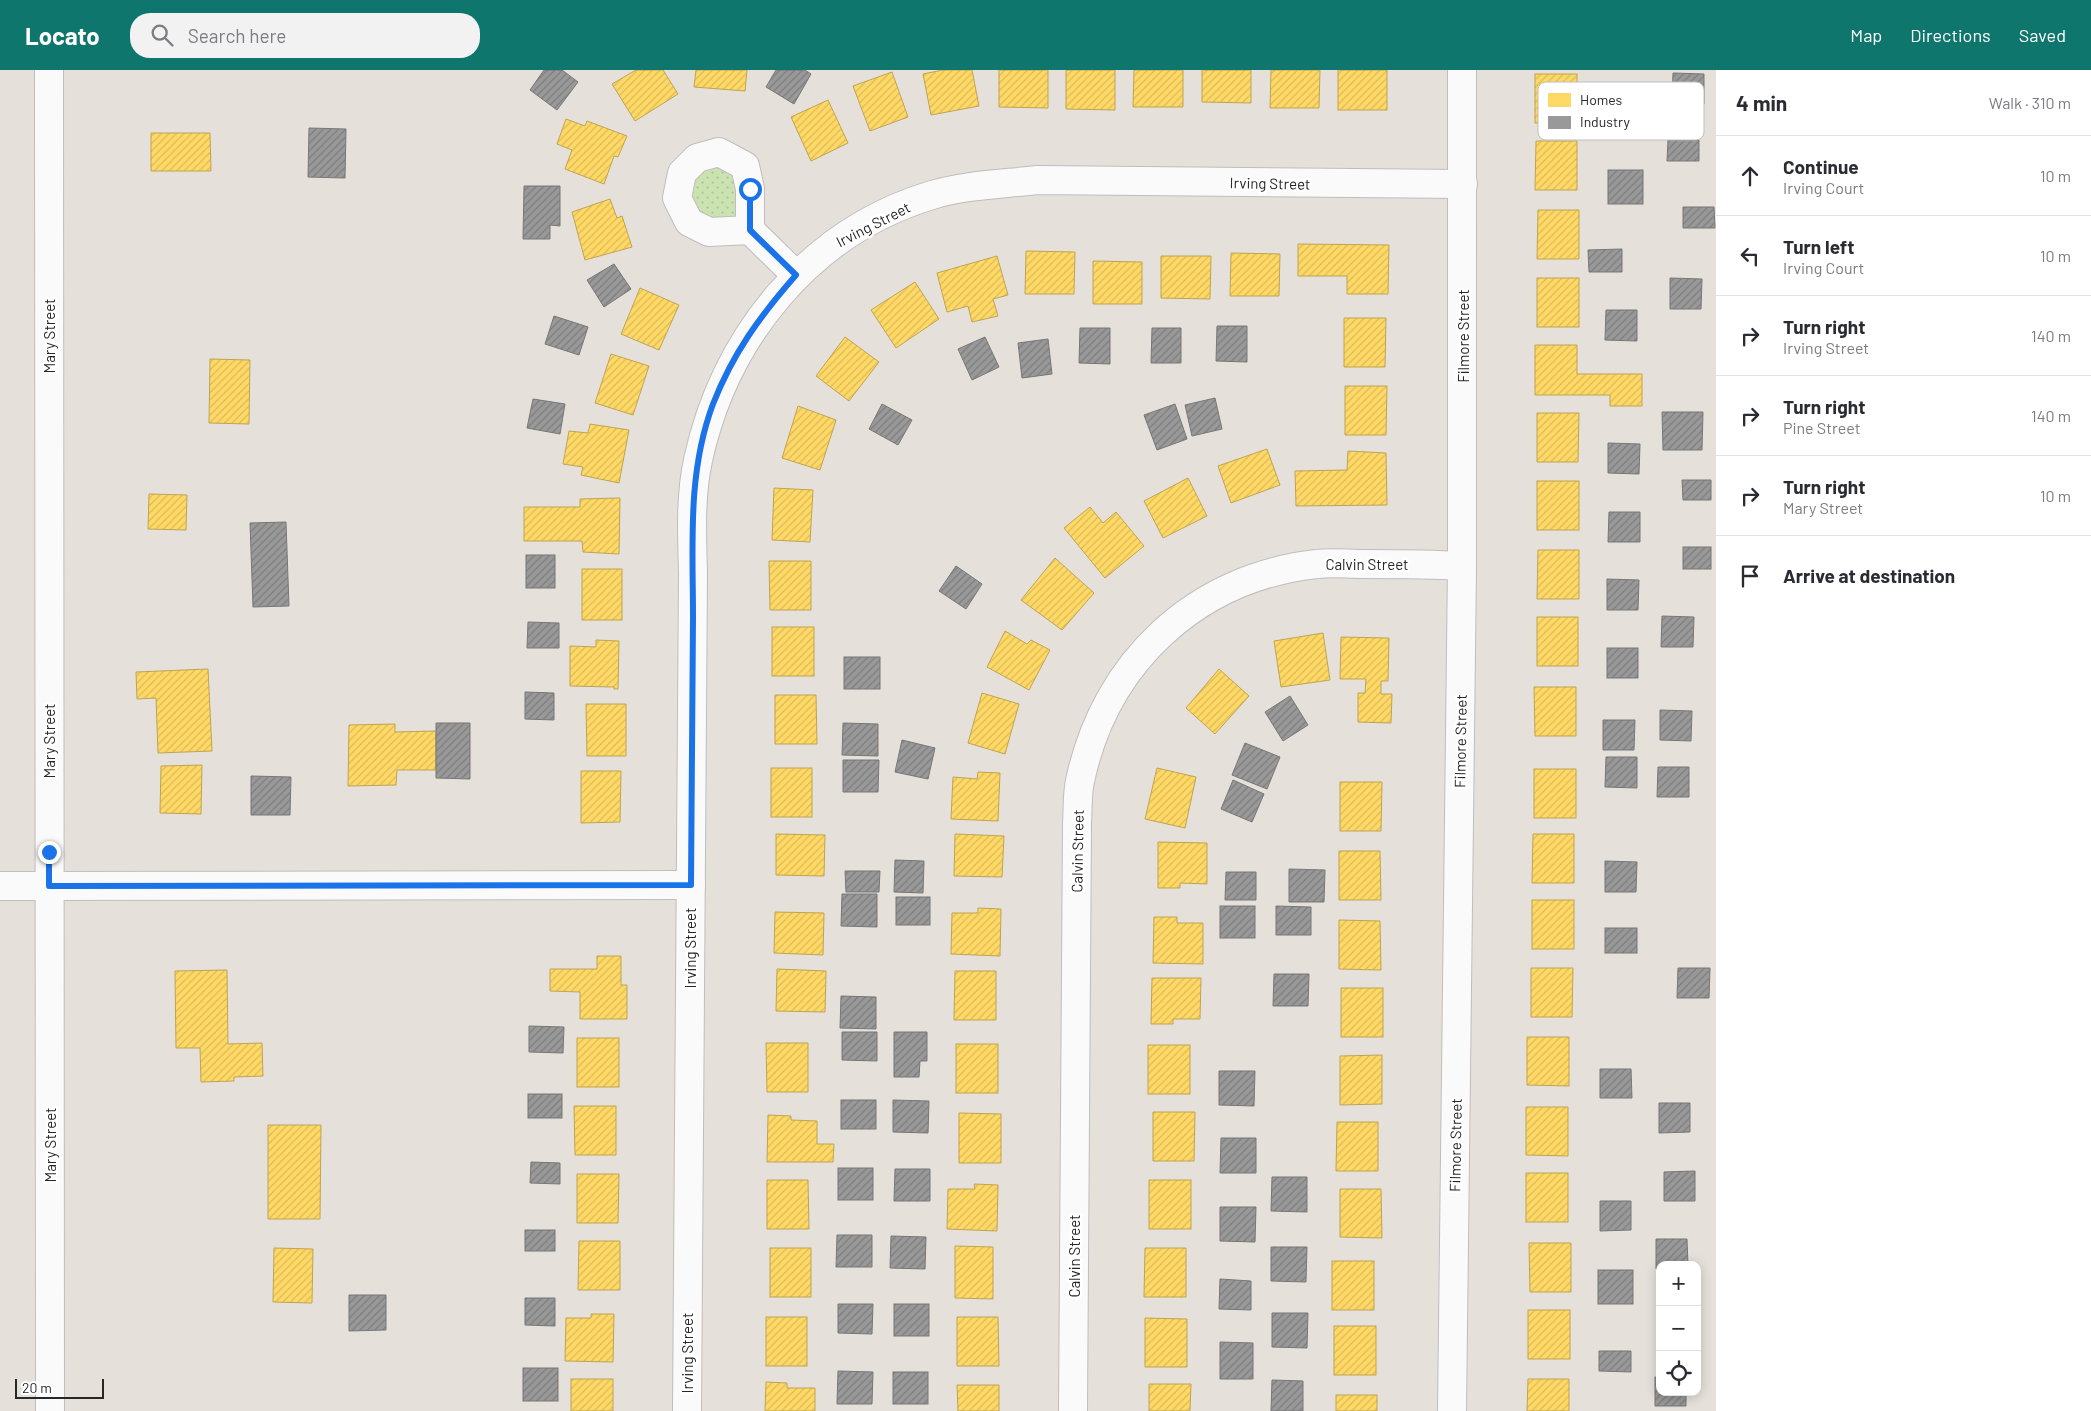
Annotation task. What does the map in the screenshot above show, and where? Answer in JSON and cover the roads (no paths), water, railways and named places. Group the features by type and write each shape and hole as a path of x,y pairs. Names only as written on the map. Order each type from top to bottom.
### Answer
{"street":[{"name":"Mary Street","path":"49,70 50,1411"},
{"name":"Filmore Street","path":"1452,1411 1462,566 1462,70"},
{"name":"Irving Street","path":"687,1411 692,518 698,461 712,406 731,364 761,316 796,275 834,243 884,215 932,195 994,184 1037,180 1463,184"},
{"path":"750,230 796,275"},
{"name":"Calvin Street","path":"1073,1411 1077,823 1080,783 1095,728 1111,696 1130,667 1157,635 1208,598 1241,583 1280,571 1318,564 1462,566"},
{"path":"0,886 691,885"}]}
